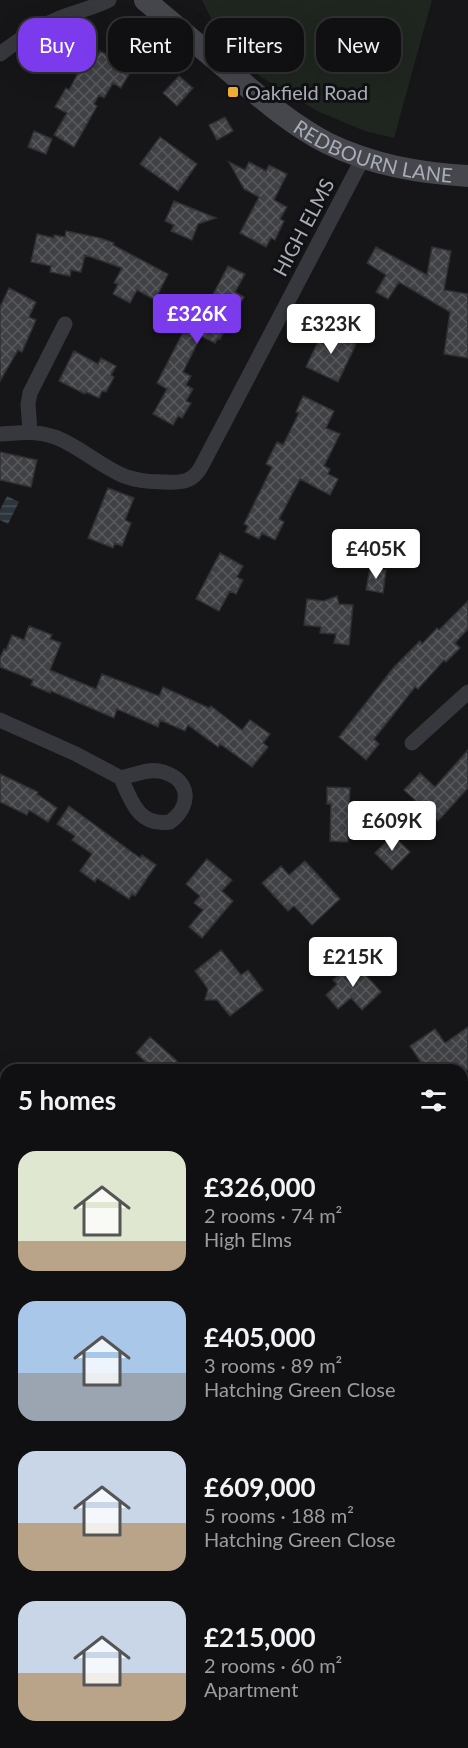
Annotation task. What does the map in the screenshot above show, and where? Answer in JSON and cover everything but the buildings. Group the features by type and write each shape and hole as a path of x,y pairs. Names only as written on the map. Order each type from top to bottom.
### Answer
{"main road":[{"name":"REDBOURN LANE","path":"145,0 251,90 288,118 326,142 363,158 396,168 468,176"}],"street":[{"path":"0,54 27,33 109,0"},
{"name":"HIGH ELMS","path":"0,434 30,431 56,437 123,476 138,480 174,482 189,480 198,474 363,158"},
{"path":"30,431 28,404 30,393 65,324"},
{"path":"412,743 468,692"},
{"path":"0,720 76,754 121,778"}],"green space":[{"path":"202,0 432,0 394,138 365,131 317,111 256,72 304,72 304,18 211,18"}],"shaded area":[{"path":"7,496 19,502 8,524 0,520 0,510"}],"place":[{"name":"Oakfield Road","path":"233,92"}]}
